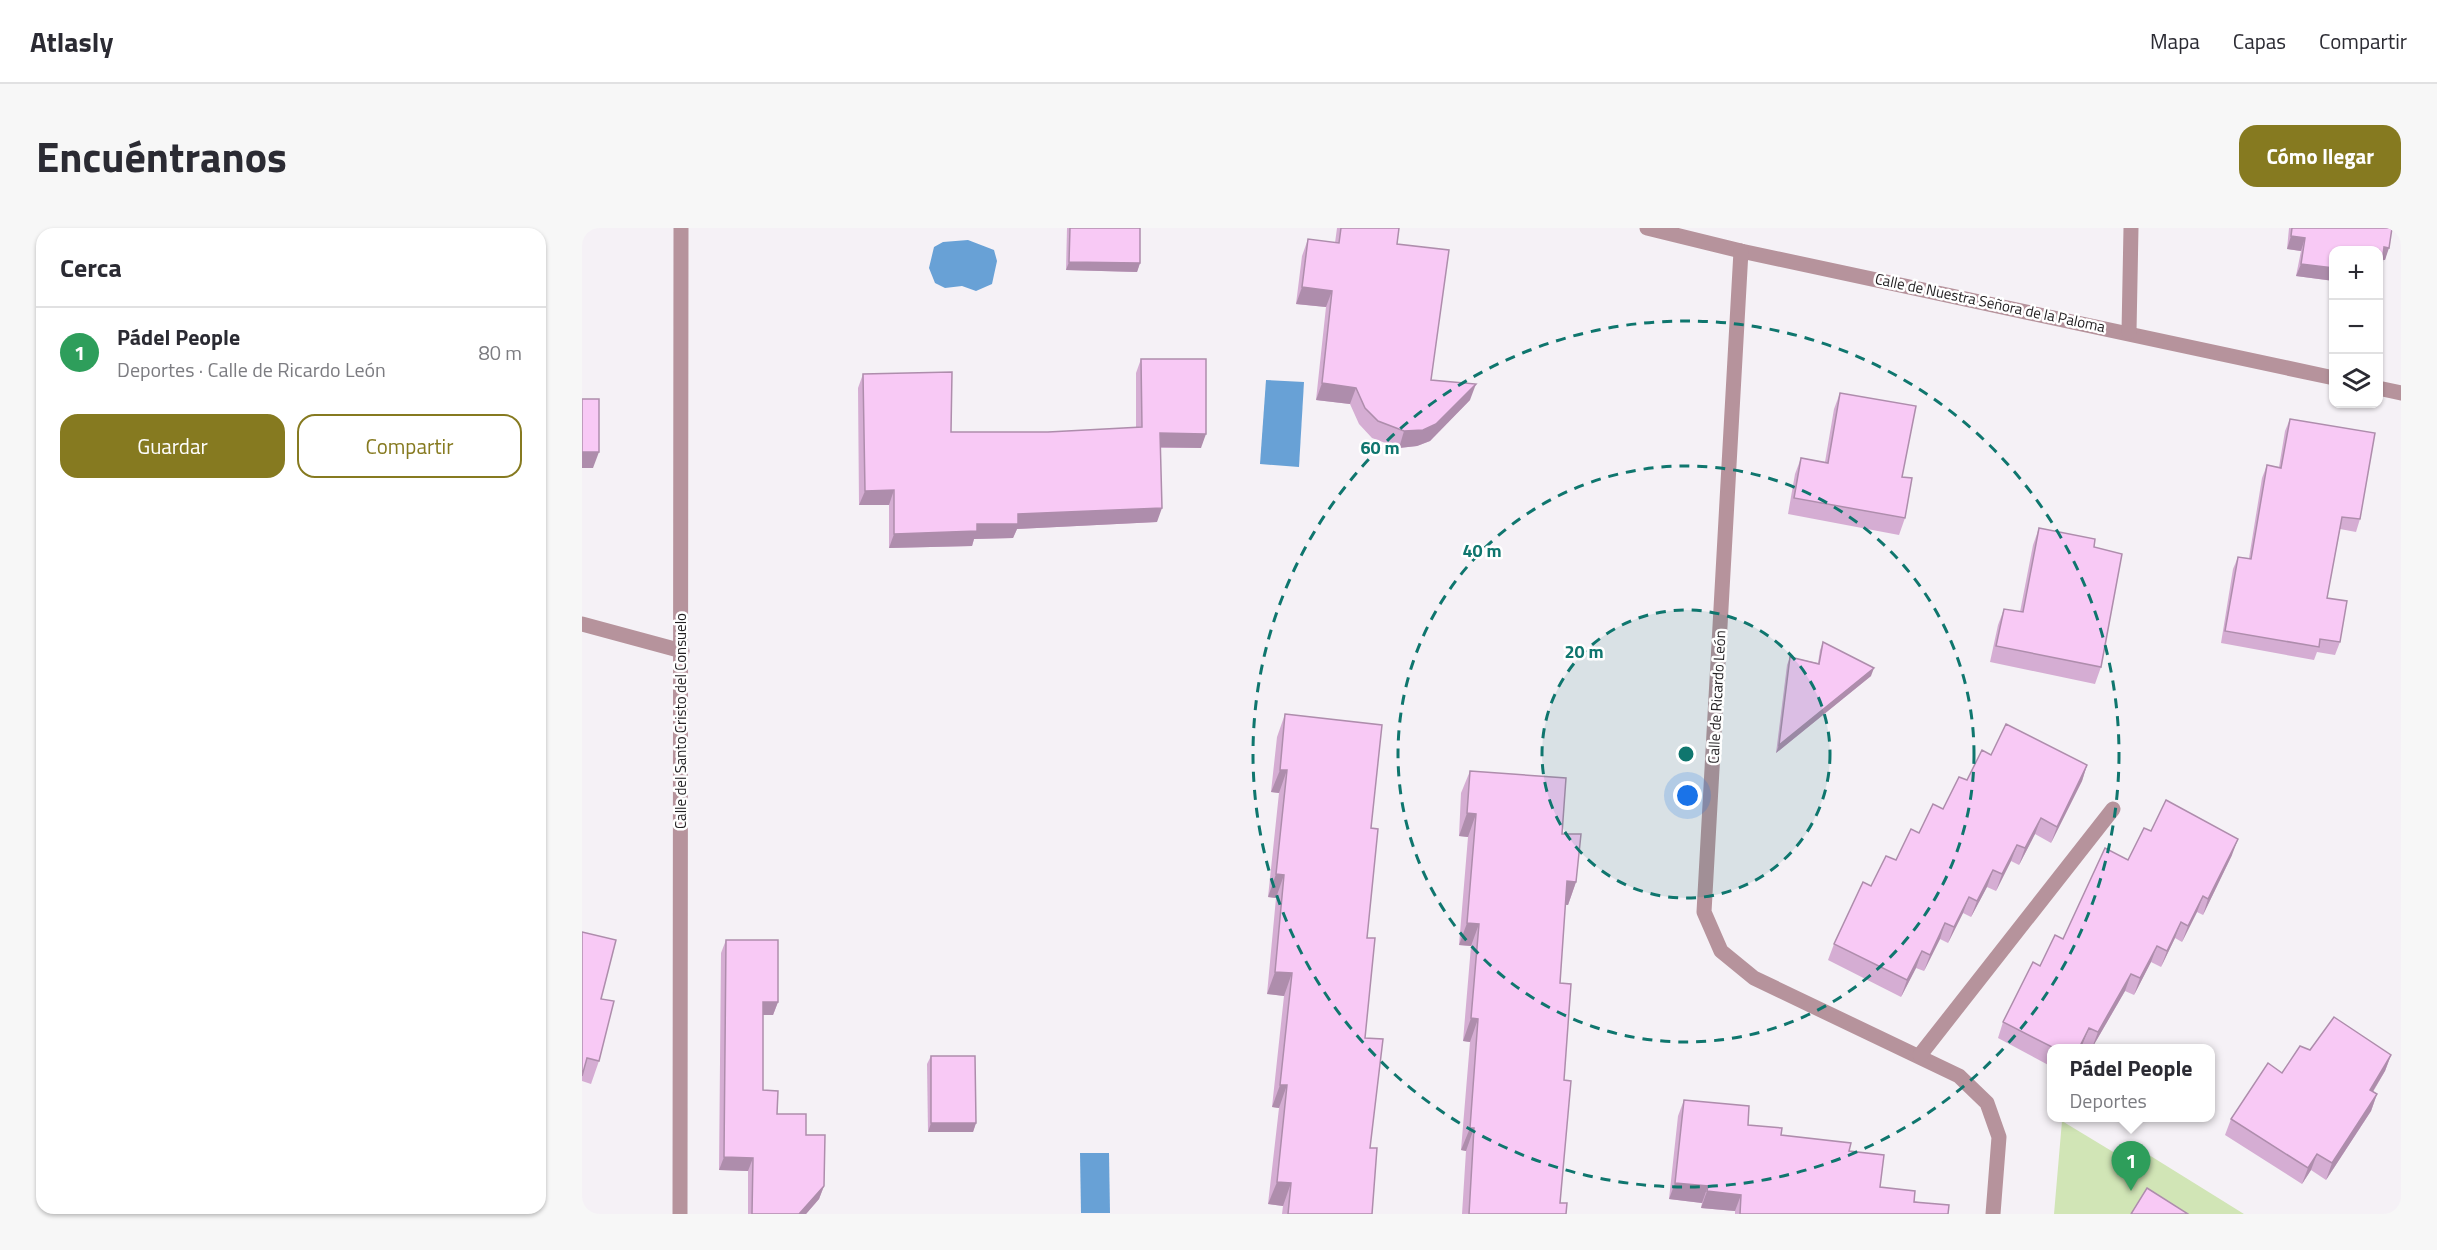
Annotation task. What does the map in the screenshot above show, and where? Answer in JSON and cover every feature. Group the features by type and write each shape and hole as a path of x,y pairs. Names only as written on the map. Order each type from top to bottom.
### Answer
{"street":[{"name":"Calle del Santo Cristo del Consuelo","path":"680,1214 681,228"},
{"name":"Calle de Nuestra Señora de la Paloma","path":"1647,228 1742,251 2129,332 2329,377"},
{"path":"2129,332 2131,228"},
{"name":"Calle de Ricardo León","path":"1742,251 1704,912 1720,951 1754,978 1920,1055 1959,1076 1987,1102 1999,1137 1993,1214"},
{"path":"2383,389 2401,393"},
{"path":"582,624 682,651"},
{"path":"1920,1055 2113,809"}],"green space":[{"path":"2064,1122 2138,1167 2149,1155 2244,1214 2054,1214"}],"water":[{"path":"968,240 994,250 997,261 992,284 976,291 962,286 945,288 935,283 929,268 934,247 943,242"},
{"path":"1266,380 1304,382 1299,467 1260,464"},
{"path":"1080,1153 1109,1153 1110,1213 1081,1213"}],"building":[{"path":"1070,228 1140,228 1140,263 1069,262"},
{"path":"1341,228 1399,228 1397,244 1449,250 1431,380 1476,384 1436,424 1423,430 1404,431 1378,421 1365,408 1356,388 1322,383 1332,291 1302,287 1308,239 1339,243"},
{"path":"2292,228 2392,228 2389,248 2384,247 2383,256 2383,246 2329,246 2329,267 2301,264 2305,238 2291,236"},
{"path":"1141,359 1206,359 1206,434 1160,433 1162,508 1018,514 1018,524 977,524 977,531 894,534 894,490 865,491 863,374 952,372 951,432 1048,432 1142,427"},
{"path":"1840,393 1916,406 1902,477 1912,478 1905,518 1794,498 1801,458 1828,463"},
{"path":"582,399 599,399 599,452 582,452"},
{"path":"2290,419 2375,433 2360,519 2342,517 2327,598 2347,601 2340,642 2320,639 2319,647 2225,631 2238,557 2251,559 2267,465 2281,468"},
{"path":"2039,528 2095,539 2094,547 2122,554 2101,667 1996,646 2004,609 2023,612"},
{"path":"1823,642 1874,668 1779,745 1790,657 1819,664"},
{"path":"1285,714 1382,725 1371,828 1378,829 1367,938 1375,938 1365,1038 1383,1039 1370,1148 1377,1148 1372,1214 1288,1214 1291,1183 1277,1182 1287,1085 1280,1085 1292,973 1275,972 1284,875 1276,874 1287,770 1280,770"},
{"path":"2006,724 2087,765 2057,827 2041,818 2025,848 2017,845 2002,874 1993,870 1977,901 1969,897 1954,927 1945,923 1930,955 1922,951 1907,980 1834,944 1863,882 1871,886 1886,856 1896,860 1911,829 1919,833 1933,804 1943,809 1959,777 1967,780 1982,750 1991,755"},
{"path":"1470,771 1566,778 1562,834 1581,834 1576,882 1567,881 1560,983 1571,984 1564,1080 1571,1081 1560,1203 1567,1203 1566,1214 1469,1214 1474,1128 1470,1128 1478,1019 1471,1018 1479,924 1467,923 1476,814 1467,813"},
{"path":"2166,800 2238,839 2208,899 2203,896 2188,926 2181,922 2167,951 2157,946 2140,978 2131,974 2098,1032 2089,1028 2081,1044 2047,1044 2003,1022 2033,962 2040,966 2055,935 2063,939 2105,848 2128,860 2144,828 2151,831"},
{"path":"582,932 616,940 601,999 614,1001 599,1061 587,1058 582,1076"},
{"path":"726,940 778,940 778,1002 763,1002 763,1090 778,1091 777,1114 806,1114 806,1135 825,1135 824,1186 799,1214 752,1214 753,1158 724,1157"},
{"path":"2334,1017 2391,1055 2370,1090 2377,1094 2332,1163 2317,1154 2308,1168 2231,1119 2268,1063 2282,1073 2300,1046 2310,1050"},
{"path":"931,1056 975,1056 976,1123 931,1123"},
{"path":"1684,1100 1749,1106 1748,1125 1782,1128 1781,1135 1851,1143 1849,1151 1884,1155 1880,1187 1915,1191 1914,1202 1949,1205 1948,1214 1740,1214 1741,1195 1707,1191 1708,1186 1675,1183"},
{"path":"2147,1188 2188,1214 2131,1214"}],"place":[{"name":"Pádel People","path":"2131,1191"}]}
